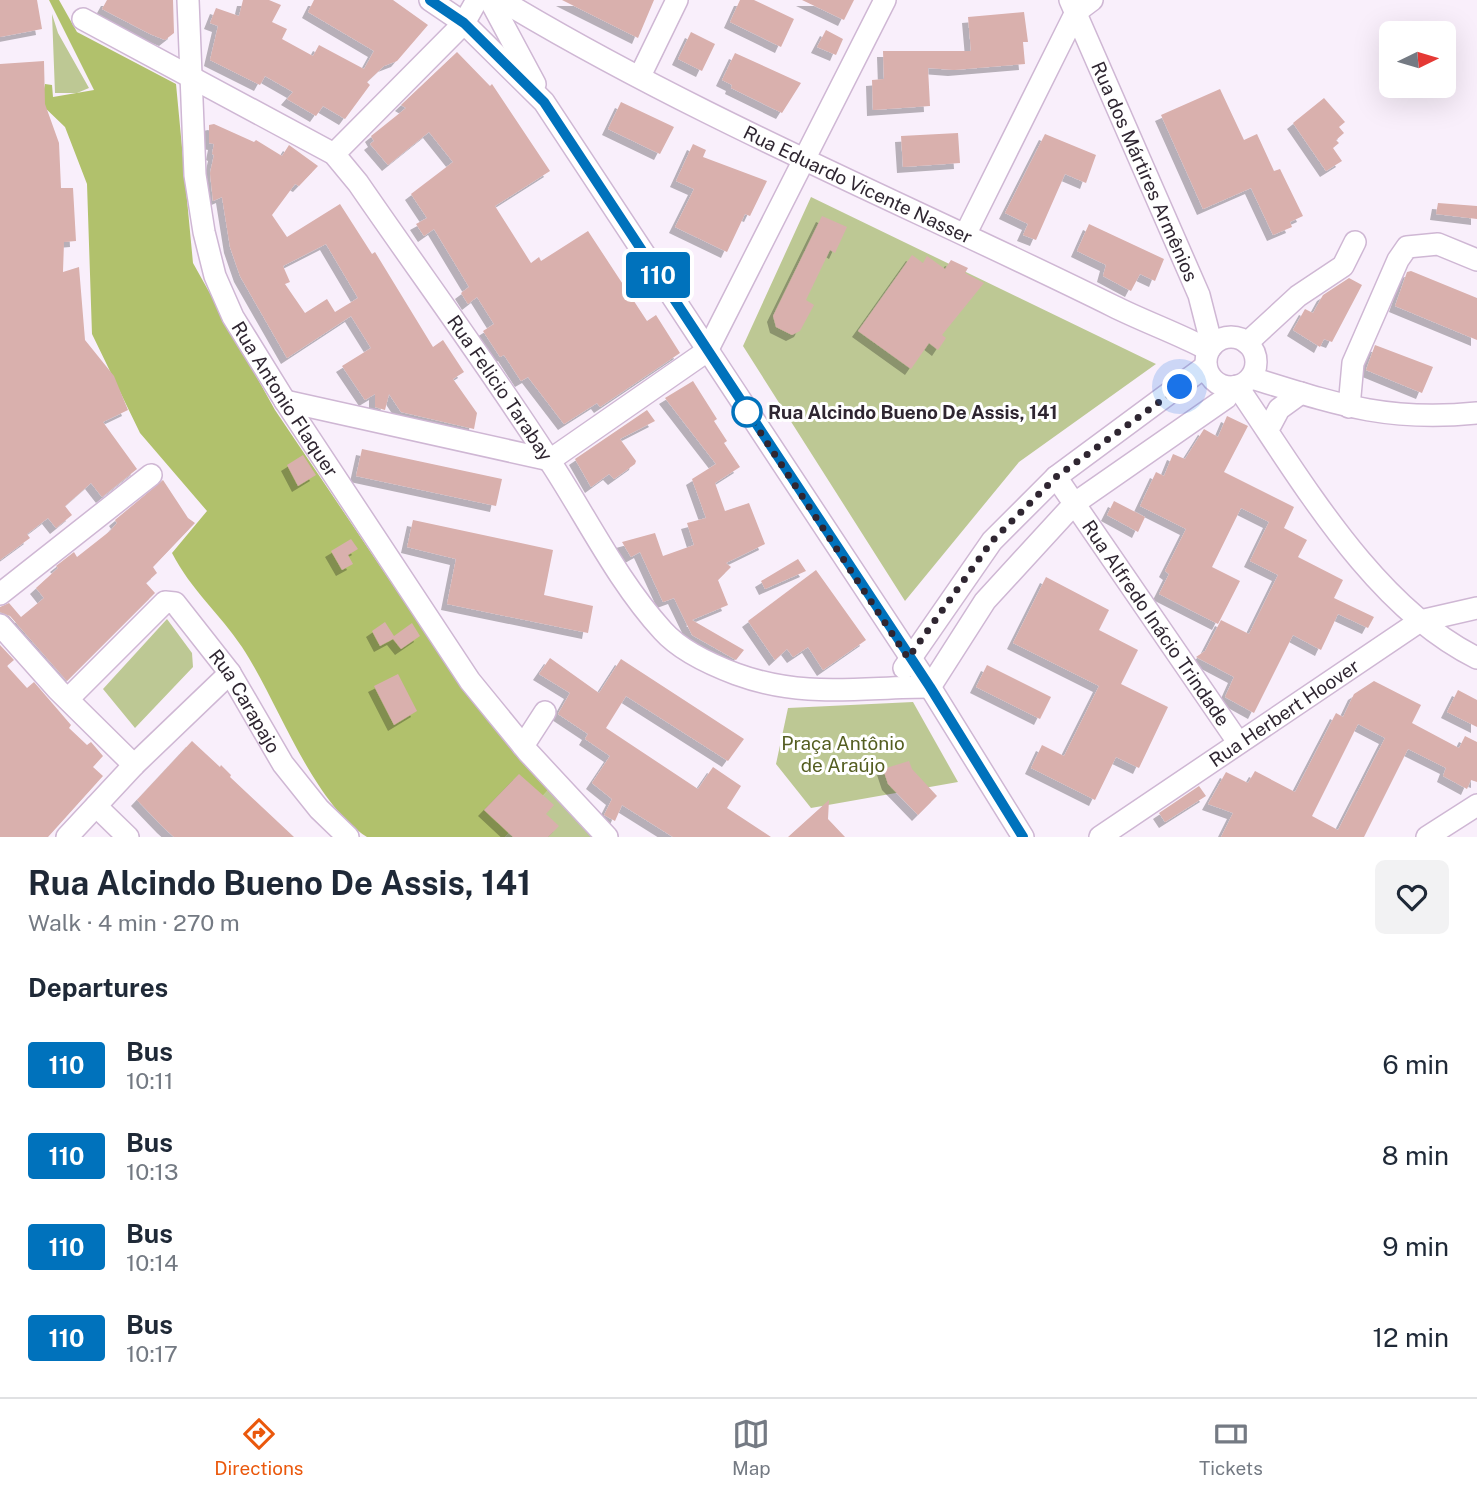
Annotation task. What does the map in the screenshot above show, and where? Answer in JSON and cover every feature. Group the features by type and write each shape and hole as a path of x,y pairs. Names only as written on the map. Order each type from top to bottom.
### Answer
{"street":[{"name":"Rua Antonio Flaquer","path":"188,0 195,175 204,232 215,276 233,317 285,401 470,681 523,746 607,837"},
{"path":"430,0 464,23 544,102"},
{"path":"334,154 464,23 477,0"},
{"path":"489,0 544,102 908,658 930,687 1023,837"},
{"name":"Rua Eduardo Vicente Nasser","path":"501,0 570,41 804,161 966,233 1230,363 1301,393 1341,405 1415,417 1477,413"},
{"path":"640,76 677,0"},
{"path":"285,401 550,460 707,351 885,0"},
{"path":"966,233 1079,4"},
{"name":"Rua dos Mártires Armênios","path":"1079,4 1200,298 1230,363"},
{"name":"Rua Felicio Tarabay","path":"83,19 334,154 358,183 550,460 638,599 664,633 696,655 735,674 789,689 824,692 930,687"},
{"name":"Rua Eduardo Vicente Nasser","path":"464,23 570,41"},
{"path":"896,687 908,658 992,541 1056,477 1230,363 1297,296 1343,266 1355,242"},
{"path":"1341,405 1353,363 1398,260 1407,247 1438,244 1477,260"},
{"path":"1155,325 1172,327 1187,321 1200,298"},
{"path":"1230,363 1274,434 1353,548 1420,621 1477,658"},
{"path":"930,687 985,601 1075,503 1226,398 1230,363"},
{"name":"Rua Eduardo Vicente Nasser","path":"1230,363 1341,405"},
{"path":"1274,434 1279,410 1301,393"},
{"path":"0,594 151,475"},
{"name":"Rua Alfredo Inácio Trindade","path":"1056,477 1238,742"},
{"name":"Rua Carapajo","path":"68,699 164,601 180,607 230,673 284,764 319,808 348,837"},
{"name":"Rua Herbert Hoover","path":"1100,837 1420,621 1477,608"},
{"path":"0,625 134,765"},
{"path":"67,837 134,765 230,673"},
{"path":"523,746 545,712"},
{"path":"1427,837 1477,805"},
{"path":"96,806 128,837"}],"green space":[{"path":"49,0 59,0 77,32 176,84 193,263 275,410 413,615 456,678 550,788 505,837 367,837 347,821 329,800 297,750 242,647 188,579 172,553 207,511 140,433 92,334 87,184 65,127 41,104 45,84 52,85 53,97 94,90"},
{"path":"52,14 58,33 89,88 77,93 55,93"},
{"path":"811,197 1156,364 1019,462 905,601 743,346"},
{"path":"167,619 192,653 193,667 135,728 103,689"},
{"name":"Praça Antônio de Araújo","path":"913,702 958,782 811,808 776,764 788,708"},
{"path":"550,788 595,837 505,837"}],"building":[{"path":"0,0 37,0 42,29 0,37"},
{"path":"107,0 173,0 174,33 165,40 150,34 102,9"},
{"path":"243,0 269,0 281,5 272,22 287,29 282,39 313,56 319,45 364,69 374,51 308,12 314,0 393,0 428,25 397,61 384,66 367,82 370,85 345,119 323,106 316,116 287,99 293,92 265,76 260,85 210,60 218,26 210,23 216,8 239,16"},
{"path":"562,0 654,0 638,38"},
{"path":"740,0 754,0 794,19 781,47 730,22"},
{"path":"802,0 854,0 844,20"},
{"path":"1024,12 1028,42 1023,42 1025,64 954,70 928,68 930,106 873,110 872,80 884,79 883,51 971,51 968,17"},
{"path":"826,30 843,39 836,55 817,47"},
{"path":"691,32 715,44 702,71 678,59"},
{"path":"457,52 490,86 492,84 550,171 495,206 531,263 539,257 541,261 588,231 647,321 656,315 680,353 600,407 597,403 564,424 528,377 521,381 504,355 500,357 483,331 494,324 477,297 468,304 461,293 469,287 434,229 424,236 416,224 427,218 411,194 453,162 429,132 388,165 370,144 374,141 371,136 406,108 401,105"},
{"path":"735,53 801,83 782,113 731,88 732,85 722,80"},
{"path":"44,61 45,104 59,143 61,188 73,188 76,241 64,242 63,272 79,267 85,340 114,376 128,410 103,422 137,469 102,497 91,483 65,506 72,515 56,528 48,518 27,534 30,538 0,560 0,64"},
{"path":"1220,89 1244,140 1257,134 1274,171 1280,169 1303,216 1290,222 1292,227 1273,235 1251,188 1203,209 1161,115"},
{"path":"1324,98 1345,122 1339,127 1344,133 1336,140 1339,143 1333,148 1342,161 1326,171 1293,123"},
{"path":"621,102 674,127 660,154 608,129"},
{"path":"214,124 254,142 256,140 282,156 289,145 318,166 299,186 295,184 272,215 287,237 340,204 372,254 375,252 433,347 443,340 464,372 453,379 477,413 474,429 401,412 389,394 385,410 375,407 375,394 365,400 342,366 371,348 351,316 287,358 240,276 230,247 222,197 213,201 210,173 214,144 209,143 209,125","holes":["326,244 358,298 335,312 327,299 305,313 285,284 290,282 283,266"]},
{"path":"958,133 960,163 903,167 901,136"},
{"path":"1045,134 1096,155 1086,183 1065,174 1036,240 1023,235 1028,224 1005,213"},
{"path":"693,144 706,150 703,157 767,181 750,216 745,214 727,252 675,227 694,189 676,181"},
{"path":"1438,203 1477,206 1477,219 1436,214"},
{"path":"822,216 847,227 835,253 830,250 806,300 814,305 800,331 792,335 776,327 773,316"},
{"path":"1089,224 1164,259 1155,281 1140,274 1131,291 1103,276 1106,265 1077,251"},
{"path":"912,255 923,263 927,256 945,269 951,260 968,268 965,273 984,283 942,335 946,338 938,350 929,343 911,369 858,331"},
{"path":"1411,271 1477,298 1477,340 1395,306 1407,272"},
{"path":"1349,278 1362,285 1332,342 1324,339 1320,347 1293,330 1305,309 1313,313 1323,295"},
{"path":"1375,345 1433,367 1422,393 1366,370"},
{"path":"693,381 717,419 714,421 727,441 724,443 740,467 715,483 725,511 749,503 765,544 726,563 731,567 718,580 728,605 692,620 744,650 736,660 692,635 674,598 663,602 640,552 631,557 622,542 655,533 663,556 694,545 687,523 706,518 692,479 716,464 665,398"},
{"path":"647,410 655,421 620,439 636,461 635,464 614,479 609,474 591,487 575,459"},
{"path":"1227,416 1248,426 1224,472 1294,507 1284,528 1307,540 1298,557 1343,580 1334,598 1374,617 1368,628 1338,614 1321,650 1293,635 1254,713 1225,697 1234,677 1196,657 1205,651 1221,620 1249,634 1278,575 1250,561 1269,522 1241,508 1212,567 1240,581 1218,624 1159,594 1169,574 1165,571 1186,529 1140,506 1156,472 1164,476 1173,454 1185,459 1204,429 1218,437"},
{"path":"362,449 502,479 496,506 356,476"},
{"path":"303,455 316,475 298,486 287,465"},
{"path":"163,480 188,518 195,523 153,567 157,573 146,583 155,593 67,681 10,616 0,612 0,607 9,603 21,617 44,598 36,588 58,568 56,566 74,552 77,557 110,531 117,523 115,520"},
{"path":"1114,501 1145,517 1138,532 1107,515"},
{"path":"413,520 553,550 544,595 593,606 588,633 447,604 456,559 407,547"},
{"path":"351,539 358,549 348,555 353,564 342,570 331,551"},
{"path":"798,559 806,571 765,589 761,581"},
{"path":"816,570 866,640 823,670 808,647 793,657 787,649 775,660 748,621"},
{"path":"1046,577 1109,610 1099,630 1138,650 1121,684 1168,707 1139,768 1116,757 1095,800 1031,768 1042,745 1064,756 1099,686 1013,643"},
{"path":"385,622 394,636 412,623 420,636 401,649 393,639 380,646 372,631"},
{"path":"0,645 14,660 7,666 27,688 34,682 71,725 69,728 87,745 91,742 103,756 93,767 103,776 48,837 0,837"},
{"path":"550,658 599,693 621,659 744,739 728,761 626,696 606,728 698,789 713,767 741,786 727,808 771,837 673,837 622,805 615,821 604,815 612,799 592,783 610,756 585,739 588,734 558,714 570,693 539,674"},
{"path":"987,665 1051,697 1040,719 976,687"},
{"path":"398,674 417,711 394,725 374,686"},
{"path":"1374,681 1421,705 1412,723 1459,748 1465,736 1477,742 1477,782 1471,780 1467,789 1443,776 1446,768 1408,749 1364,837 1221,837 1233,813 1208,804 1226,772 1248,783 1255,771 1295,792 1336,713 1343,717 1354,694","holes":["1358,724 1385,738 1338,830 1312,816"]},
{"path":"1458,690 1477,700 1477,727 1447,712"},
{"path":"192,741 220,767 221,765 230,777 294,837 174,837 163,827 137,800"},
{"path":"909,761 912,769 937,796 918,815 888,784 883,769"},
{"path":"519,774 554,805 546,814 559,826 548,837 513,837 484,810"},
{"path":"1199,786 1206,796 1165,822 1159,813"},
{"path":"829,800 828,819 845,837 788,837"}],"bus line":[{"name":"110","path":"430,0 464,23 544,102 908,658 930,687 1023,837"}],"place":[{"name":"Rua Alcindo Bueno De Assis, 141","path":"747,412"}],"route":[{"path":"747,412 908,658 992,541 1056,477 1113,433 1180,387"}]}
